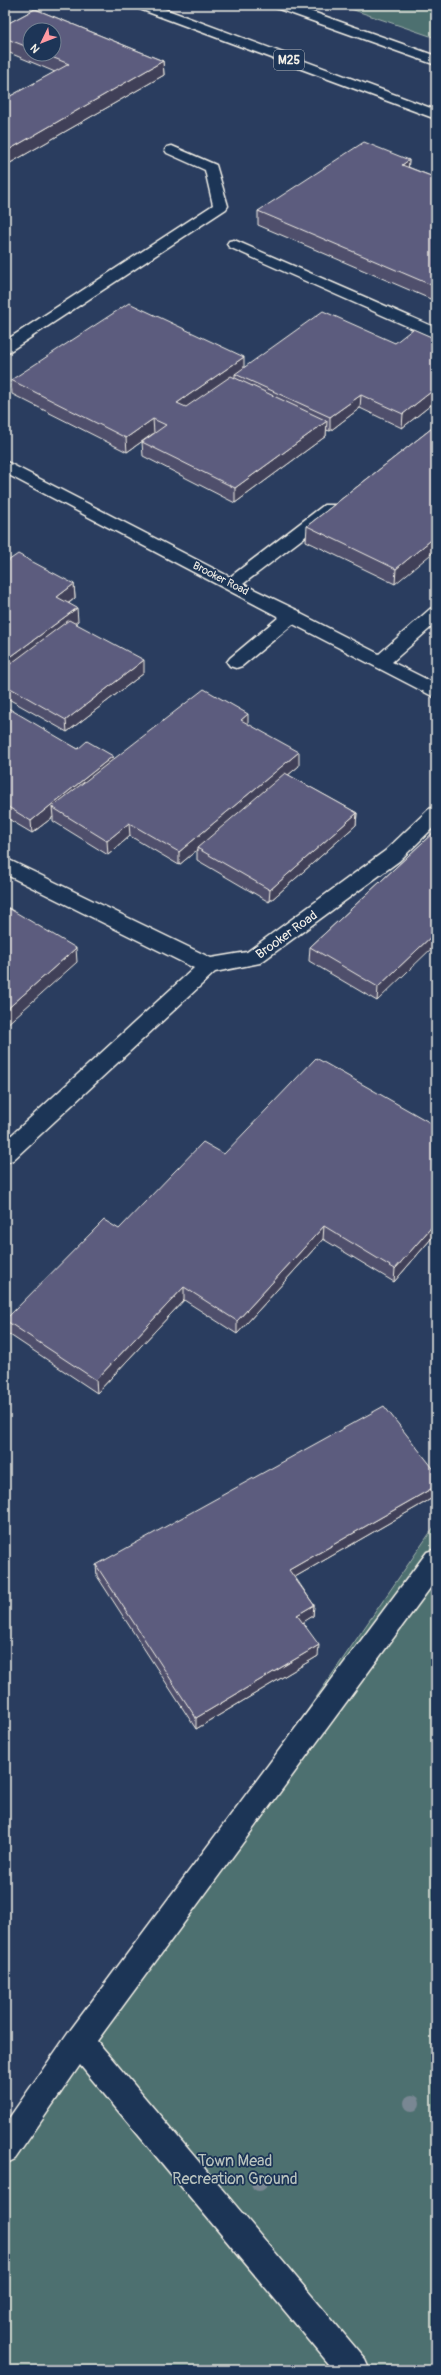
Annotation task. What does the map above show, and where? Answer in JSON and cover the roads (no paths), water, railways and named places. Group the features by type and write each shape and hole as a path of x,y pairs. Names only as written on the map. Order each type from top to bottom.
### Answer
{"main road":[{"name":"M25","path":"142,5 436,115"},
{"path":"281,5 436,61"},
{"path":"5,348 221,206 211,168 172,150"},
{"path":"234,244 436,334"},
{"name":"Brooker Road","path":"5,466 436,692"},
{"path":"231,584 343,499"},
{"path":"381,662 436,613"},
{"path":"236,662 293,616"},
{"name":"Brooker Road","path":"209,966 253,958 392,856 436,814"},
{"path":"5,865 42,885 209,966 5,1154"},
{"path":"5,2149 80,2042 436,1560"},
{"path":"80,2042 354,2370"}],"park label":[{"name":"Town Mead Recreation Ground","path":"235,2169"}]}
